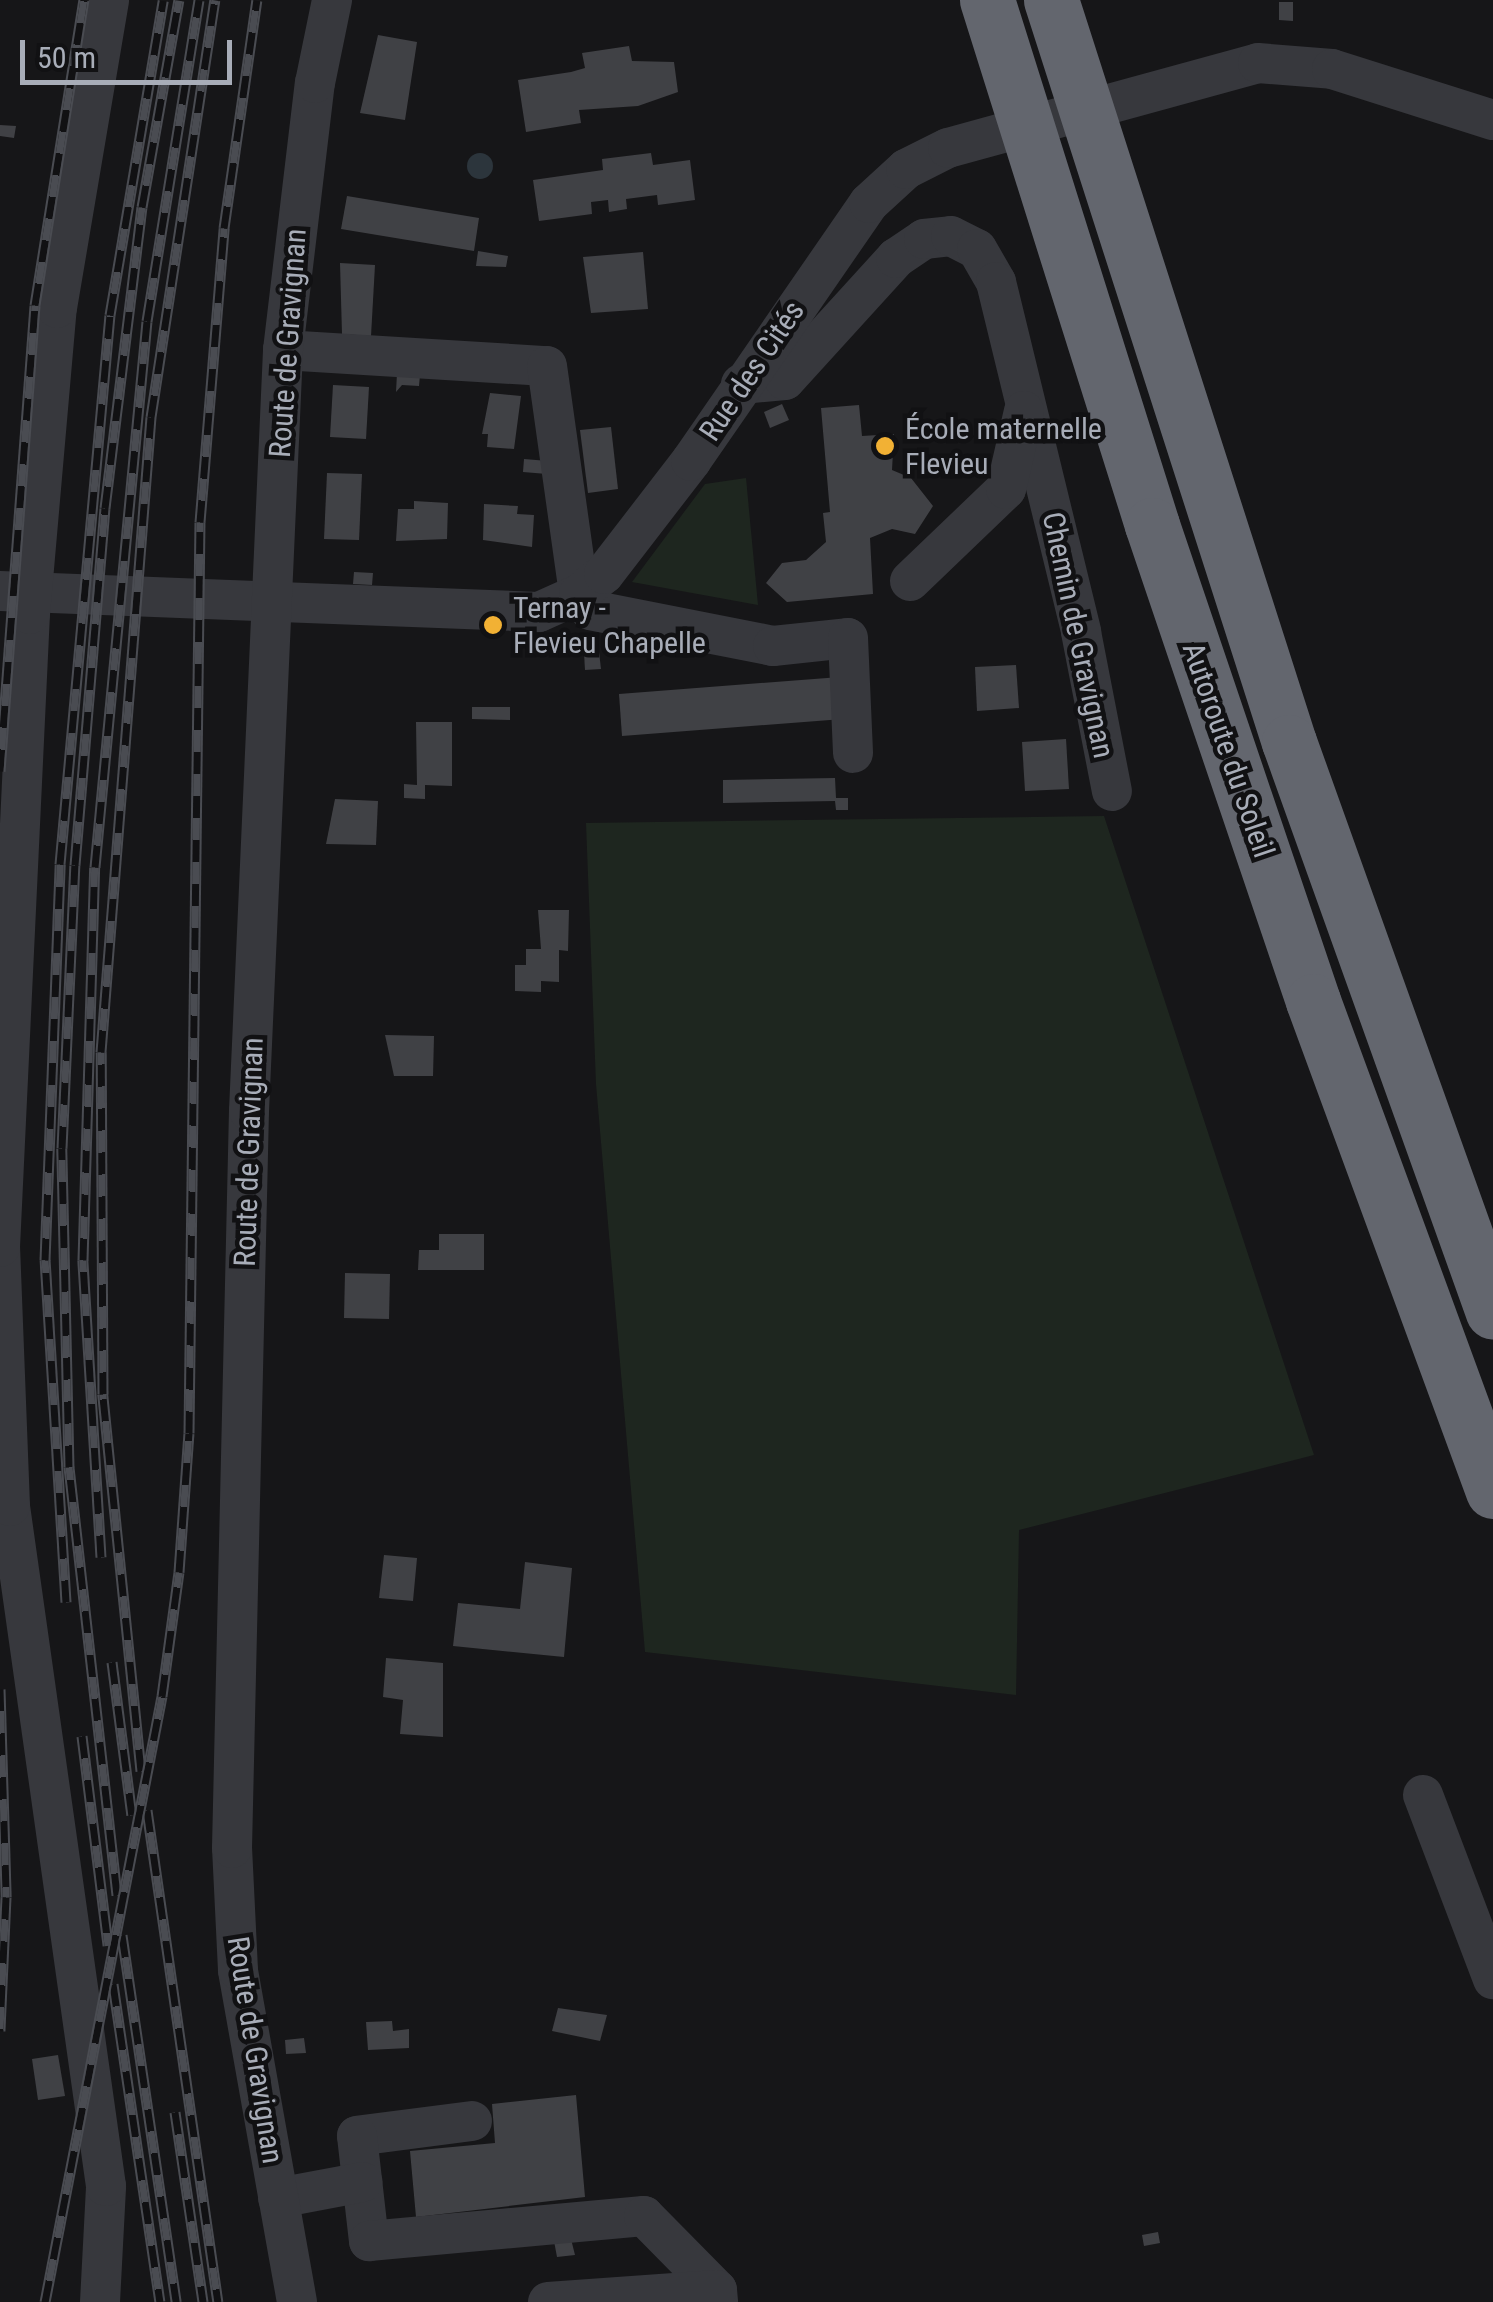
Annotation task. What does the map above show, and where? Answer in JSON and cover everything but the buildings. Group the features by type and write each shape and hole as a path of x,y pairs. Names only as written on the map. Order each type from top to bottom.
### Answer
{"highway":[{"name":"Autoroute du Soleil","path":"987,0 1134,471 1312,1001 1493,1492"},
{"name":"Autoroute du Soleil","path":"1051,0 1289,742 1493,1312"}],"street":[{"path":"100,2302 106,2186 10,1506 0,1247 30,614 58,308 109,0"},
{"name":"Route de Gravignan","path":"297,2302 238,1970 232,1848 248,1111 283,350 315,83 332,0"},
{"name":"Rue des Cités","path":"0,591 214,604 539,612 579,594 604,574 870,203 906,169 948,148 1160,85 1258,64 1332,69 1493,120"},
{"name":"Chemin de Gravignan","path":"741,384 785,380 896,258 924,239 951,236 977,248 996,282 1112,791"},
{"path":"283,350 547,366 579,594 590,610 773,646 848,638 854,752"},
{"path":"910,581 1006,489 1026,408"},
{"path":"1423,1794 1493,1979"},
{"path":"472,2121 357,2136 369,2242 644,2216 717,2296"},
{"path":"278,2198 363,2182"},
{"path":"548,2302 717,2296"}],"shaded area":[{"path":"480,153 489,157 493,166 489,175 480,179 471,175 467,166 471,157"},
{"path":"746,478 758,605 632,582 705,484"},
{"path":"1104,816 1314,1455 1019,1530 1016,1695 645,1652 596,1084 586,823"}],"railway":[{"path":"0,771 35,305 84,0"},
{"path":"66,1602 45,1260 60,864 110,315 163,0"},
{"path":"117,1895 69,1467 62,1148 75,865 105,508 142,207 179,0"},
{"path":"101,1557 83,1260 95,867 147,321 199,0"},
{"path":"141,1771 103,1394 101,1052 151,417 215,0"},
{"path":"45,2302 162,1696 179,1572 189,1433 200,522 224,228 257,0"},
{"path":"112,1662 132,1815"},
{"path":"0,1689 6,1897 0,2031"},
{"path":"82,1736 108,1945"},
{"path":"147,1810 218,2302"},
{"path":"122,1935 176,2302"},
{"path":"113,1984 160,2302"},
{"path":"175,2112 203,2302"}],"place":[{"name":"École maternelle Flevieu","path":"885,446"},
{"name":"Ternay - Flevieu Chapelle","path":"493,625"}]}
